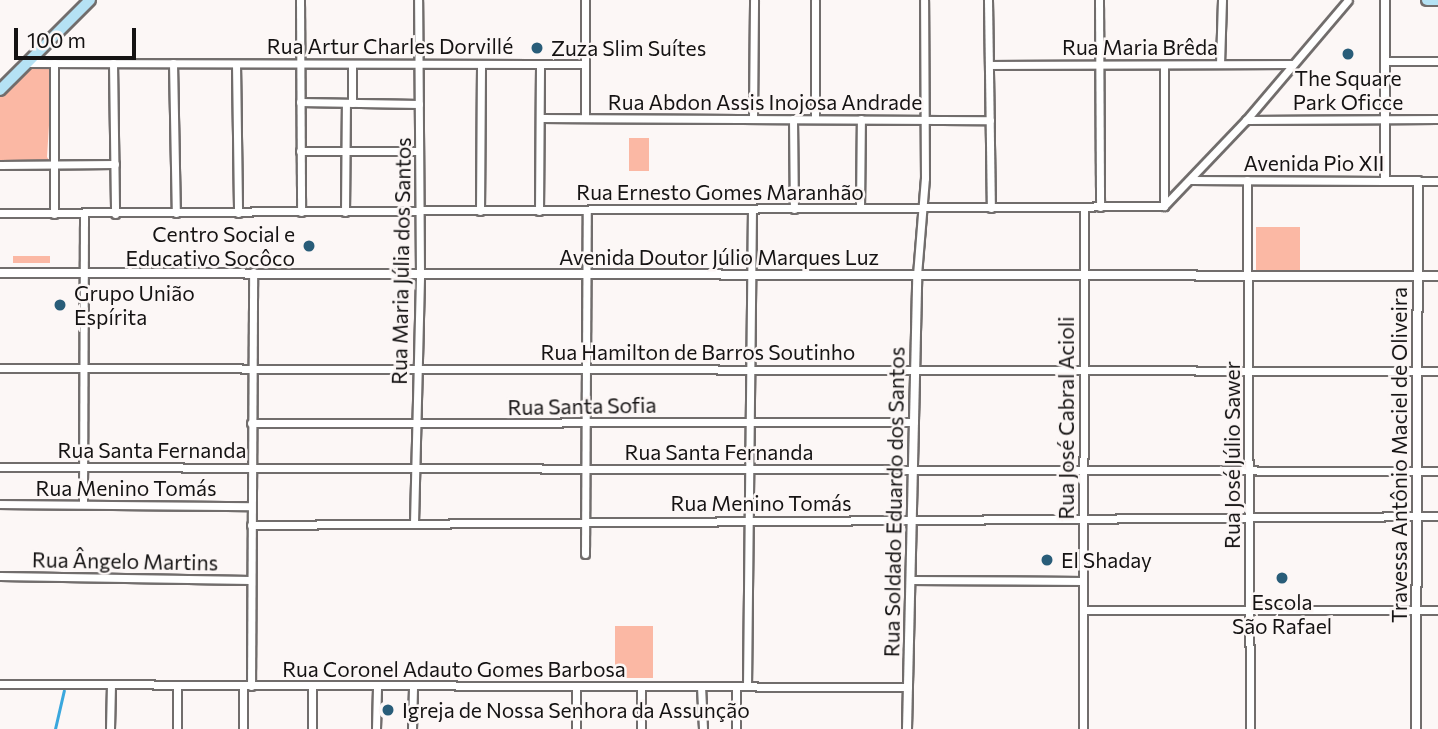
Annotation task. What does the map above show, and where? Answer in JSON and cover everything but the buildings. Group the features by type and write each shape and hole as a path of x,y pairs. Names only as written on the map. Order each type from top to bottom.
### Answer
{"main road":[{"path":"0,90 90,0"},
{"path":"1427,0 1438,0"}],"street":[{"path":"300,0 301,212"},
{"name":"Rua Maria Júlia dos Santos","path":"414,523 420,272 418,0"},
{"path":"585,0 585,118"},
{"path":"753,119 754,0"},
{"path":"815,0 815,119"},
{"path":"918,275 926,120 924,0"},
{"path":"988,0 991,208"},
{"path":"1099,0 1102,65 1100,207"},
{"path":"1220,64 1222,0"},
{"path":"1164,206 1246,120 1348,0"},
{"path":"1385,0 1385,181"},
{"path":"1385,61 1438,61"},
{"name":"Rua Artur Charles Dorvillé","path":"28,63 585,64"},
{"path":"54,63 54,214"},
{"path":"113,63 115,214"},
{"path":"173,63 176,213"},
{"path":"236,64 238,213"},
{"path":"345,212 352,64"},
{"path":"480,211 481,64"},
{"path":"539,211 540,64"},
{"name":"Rua Maria Brêda","path":"989,65 1292,64"},
{"path":"1164,65 1164,206"},
{"path":"300,102 419,104"},
{"name":"Rua Abdon Assis Inojosa Andrade","path":"540,118 990,120"},
{"path":"793,119 794,209"},
{"path":"1246,120 1438,119"},
{"path":"860,208 861,120"},
{"path":"300,151 419,151"},
{"path":"0,165 115,164"},
{"name":"Avenida Pio XII","path":"1190,180 1438,181"},
{"name":"Rua José Júlio Sawer","path":"1247,180 1250,729"},
{"name":"Travessa Antônio Maciel de Oliveira","path":"1416,729 1418,181"},
{"name":"Rua Ernesto Gomes Maranhão","path":"0,213 1164,206"},
{"name":"Rua José Cabral Acioli","path":"1083,729 1084,207"},
{"path":"747,686 752,209"},
{"path":"585,554 587,210"},
{"path":"83,505 80,369 84,214"},
{"path":"243,729 250,580 253,272"},
{"name":"Avenida Doutor Júlio Marques Luz","path":"0,273 1438,276"},
{"name":"Rua Soldado Eduardo dos Santos","path":"907,729 918,275"},
{"name":"Rua Hamilton de Barros Soutinho","path":"0,368 1438,371"},
{"name":"Rua Santa Sofia","path":"251,423 416,425 914,422"},
{"name":"Rua Santa Fernanda","path":"0,467 251,467 415,471 1438,471"},
{"name":"Rua Menino Tomás","path":"0,504 251,506"},
{"name":"Rua Menino Tomás","path":"251,524 1438,516"},
{"name":"Rua Ângelo Martins","path":"0,576 250,580"},
{"path":"910,580 1083,581"},
{"path":"1083,610 1251,613 1438,610"},
{"name":"Rua Coronel Adauto Gomes Barbosa","path":"0,684 908,687"},
{"path":"110,729 111,686"},
{"path":"177,686 177,729"},
{"path":"312,686 312,729"},
{"path":"701,686 703,729"},
{"path":"736,686 736,729"},
{"path":"376,729 377,687"},
{"path":"412,729 413,687"},
{"path":"576,687 576,729"},
{"path":"641,687 641,729"}],"shaded area":[{"path":"36,54 53,62 47,157 52,165 0,165 0,90"},
{"path":"629,138 649,138 649,171 629,171"},
{"path":"1256,227 1300,227 1300,270 1256,270"},
{"path":"13,256 50,256 50,263 13,263"},
{"path":"615,626 653,626 653,678 615,678"}],"waterway":[{"path":"55,729 64,691"}],"place":[{"name":"Zuza Slim Suítes","path":"537,48"},
{"name":"The Square Park Oficce","path":"1348,54"},
{"name":"Centro Social e Educativo Socôco","path":"309,246"},
{"name":"Grupo União Espírita","path":"60,305"},
{"name":"El Shaday","path":"1047,560"},
{"name":"Escola São Rafael","path":"1282,578"},
{"name":"Igreja de Nossa Senhora da Assunção","path":"388,710"}]}
